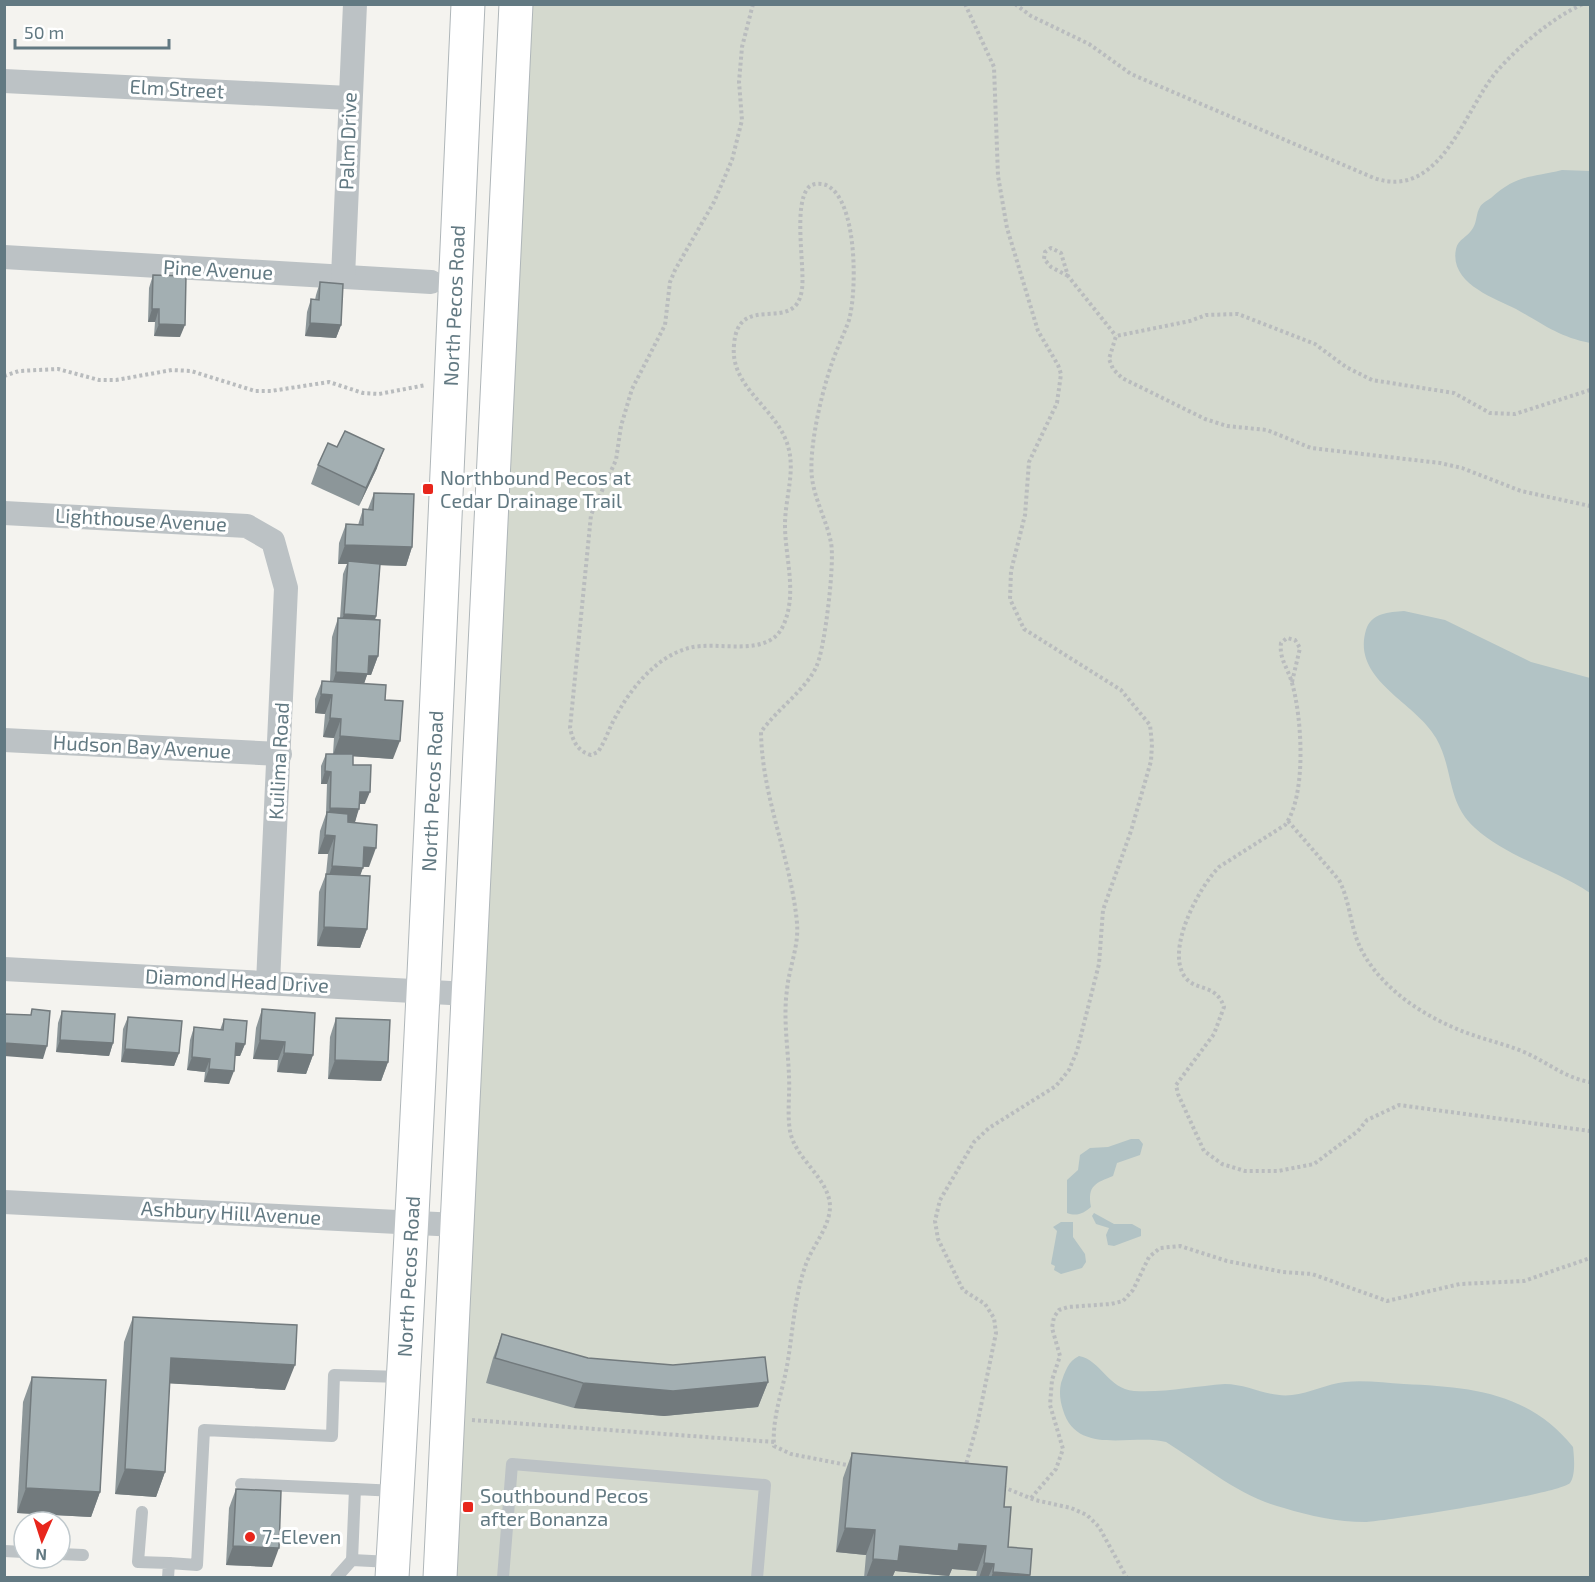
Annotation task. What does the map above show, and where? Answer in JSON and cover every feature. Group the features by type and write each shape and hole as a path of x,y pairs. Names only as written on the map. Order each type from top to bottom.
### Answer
{"main road":[{"name":"North Pecos Road","path":"393,1570 425,991 437,662 468,4"},
{"path":"440,1578 516,4"}],"street":[{"name":"Palm Drive","path":"344,277 349,98 355,4"},
{"name":"Elm Street","path":"4,81 349,98"},
{"name":"Pine Avenue","path":"4,257 431,282"},
{"name":"Lighthouse Avenue","path":"4,513 247,526 273,541"},
{"name":"Kuilima Road","path":"268,983 286,588 273,541"},
{"name":"Hudson Bay Avenue","path":"4,740 280,754"},
{"name":"Diamond Head Drive","path":"4,969 469,994"},
{"name":"Ashbury Hill Avenue","path":"4,1202 457,1225"}],"lane":[{"path":"142,1512 138,1562 197,1565 204,1430 332,1436 334,1375 403,1377"},
{"path":"503,1578 512,1464 765,1485 757,1578"},
{"path":"241,1484 397,1491"},
{"path":"336,1578 352,1560 355,1489"},
{"path":"72,1555 83,1555"},
{"path":"352,1560 393,1570"},
{"path":"168,1578 169,1563"}],"path":[{"path":"753,4 742,47 739,82 742,120 728,173 670,282 665,325 632,389 621,426 616,460 591,515 570,728 578,748 591,755 598,752 634,686 667,658 690,647 750,646 769,641 779,634 790,594 785,523 790,482 789,449 774,419 741,379 734,361 734,344 736,332 743,318 751,314 784,313 794,308 801,298 803,285 800,243 806,190 811,184 822,183 831,188 847,213 852,269 849,319 825,384 812,459 812,477 833,554 825,632 822,651 815,670 761,732 767,792 783,848 797,925 798,944 786,994 790,1132 803,1161 828,1195 830,1205 829,1216 807,1262 798,1288 786,1369 774,1426 774,1446 791,1454 861,1467"},
{"path":"964,1471 977,1425 996,1333 994,1318 990,1311 985,1304 963,1290 938,1239 935,1221 940,1200 974,1142 989,1128 1056,1086 1069,1070 1077,1051 1099,964 1103,910 1134,821 1151,761 1152,744 1150,725 1121,690 1024,629 1010,599 1011,571 1025,516 1029,462 1058,403 1061,374 1058,364 1038,331 1007,228 998,176 994,67 965,4"},
{"path":"1015,4 1031,16 1089,44 1131,74 1374,178 1398,183 1410,180 1441,157 1504,64 1554,22 1583,4"},
{"path":"1068,276 1048,265 1044,259 1045,252 1051,248 1061,253 1068,276 1116,336"},
{"path":"1116,336 1190,321 1206,315 1238,314 1299,337 1372,380 1454,393 1490,413 1515,414 1590,390"},
{"path":"1116,336 1109,359 1113,369 1122,378 1217,423 1267,430 1311,448 1440,463 1462,468 1521,491 1590,506"},
{"path":"4,376 19,371 58,369 99,380 116,380 172,370 191,371 255,391 271,391 329,382 363,393 379,394 431,385"},
{"path":"1292,682 1300,648 1295,640 1287,638 1283,639 1280,649 1292,682 1299,743 1298,791 1288,821 1219,867 1210,876 1188,918 1179,945 1179,963 1185,978 1218,994 1224,1006 1220,1024 1214,1034 1176,1085 1204,1151 1222,1164 1245,1171 1278,1171 1314,1164 1358,1131 1367,1120 1399,1106 1590,1131"},
{"path":"1288,821 1339,880 1345,891 1353,930 1363,953 1379,975 1399,995 1428,1015 1459,1030 1515,1048 1570,1077 1590,1082"},
{"path":"1031,1498 1056,1469 1063,1449 1050,1405 1052,1380 1060,1356 1053,1328 1054,1317 1059,1310 1068,1307 1123,1301 1132,1290 1149,1257 1160,1248 1180,1246 1227,1261 1283,1272 1312,1274 1387,1301 1460,1284 1524,1281 1590,1257"},
{"path":"467,1420 774,1442"},
{"path":"955,1472 964,1471 970,1474"},
{"path":"998,1485 1087,1515 1100,1527 1127,1578"}],"shaded area":[{"path":"528,5 1590,5 1590,1577 455,1578"},
{"path":"1562,170 1590,171 1590,343 1560,334 1475,288 1459,271 1456,261 1457,246 1473,228 1479,209 1484,203 1500,190 1517,181"},
{"path":"1404,611 1445,620 1531,662 1590,678 1590,893 1502,847 1475,828 1466,818 1459,807 1446,761 1436,738 1427,725 1376,677 1368,663 1364,648 1368,624 1381,614"},
{"path":"1131,1139 1139,1139 1143,1144 1140,1155 1117,1163 1113,1176 1094,1186 1090,1194 1091,1207 1083,1213 1067,1213 1067,1180 1078,1170 1080,1155 1090,1148 1108,1147"},
{"path":"1094,1213 1114,1224 1132,1224 1141,1229 1141,1236 1114,1246 1108,1245 1106,1235 1109,1228 1096,1224 1092,1216"},
{"path":"1061,1222 1073,1222 1073,1237 1085,1254 1086,1262 1082,1268 1061,1274 1054,1270 1055,1266 1051,1264 1057,1231 1053,1227"},
{"path":"1079,1356 1093,1363 1118,1385 1134,1391 1225,1384 1283,1395 1299,1394 1338,1383 1360,1381 1452,1387 1497,1396 1537,1414 1556,1429 1573,1447 1573,1475 1570,1483 1537,1494 1405,1517 1355,1522 1304,1514 1252,1496 1222,1480 1166,1442 1107,1440 1080,1434 1070,1424 1063,1410 1060,1393 1067,1367"}],"building":[{"path":"153,275 186,276 185,325 159,324 159,309 152,309"},
{"path":"320,282 343,284 341,325 310,323 311,299 319,300"},
{"path":"345,431 384,449 366,488 318,465 328,443 337,447"},
{"path":"374,493 414,494 412,547 345,545 346,524 363,525 363,509 373,510"},
{"path":"348,561 380,564 376,616 344,614"},
{"path":"338,618 380,620 378,656 369,656 368,674 336,672"},
{"path":"322,681 386,685 385,700 403,701 400,741 340,736 341,719 330,718 332,695 321,694"},
{"path":"326,754 353,754 353,765 371,765 370,792 360,792 359,809 330,808 331,772 325,771"},
{"path":"327,812 348,814 348,822 377,825 376,848 364,847 363,868 332,866 335,836 325,835"},
{"path":"326,874 370,876 367,929 324,927"},
{"path":"32,1009 50,1011 47,1046 4,1043 4,1014 31,1015"},
{"path":"262,1009 315,1013 313,1055 284,1053 285,1042 260,1040"},
{"path":"62,1011 115,1014 113,1043 60,1040"},
{"path":"128,1017 182,1021 179,1053 125,1049"},
{"path":"336,1018 390,1020 388,1062 335,1060"},
{"path":"224,1019 247,1021 245,1044 236,1043 234,1071 209,1069 210,1059 192,1057 194,1027 223,1030"},
{"path":"133,1317 297,1325 295,1365 171,1358 165,1472 125,1469"},
{"path":"502,1334 588,1358 673,1365 765,1357 768,1382 673,1391 583,1383 495,1358"},
{"path":"32,1377 106,1380 100,1492 26,1488"},
{"path":"852,1453 1007,1467 1004,1507 1011,1507 1008,1547 1032,1549 1030,1575 993,1572 994,1564 984,1563 986,1546 959,1544 958,1551 900,1546 898,1561 873,1559 875,1530 845,1528"},
{"path":"236,1489 281,1491 279,1548 233,1546"}],"place":[{"name":"Northbound Pecos at Cedar Drainage Trail","path":"428,489"},
{"name":"Southbound Pecos after Bonanza","path":"468,1507"},
{"name":"7-Eleven","path":"250,1537"}]}
